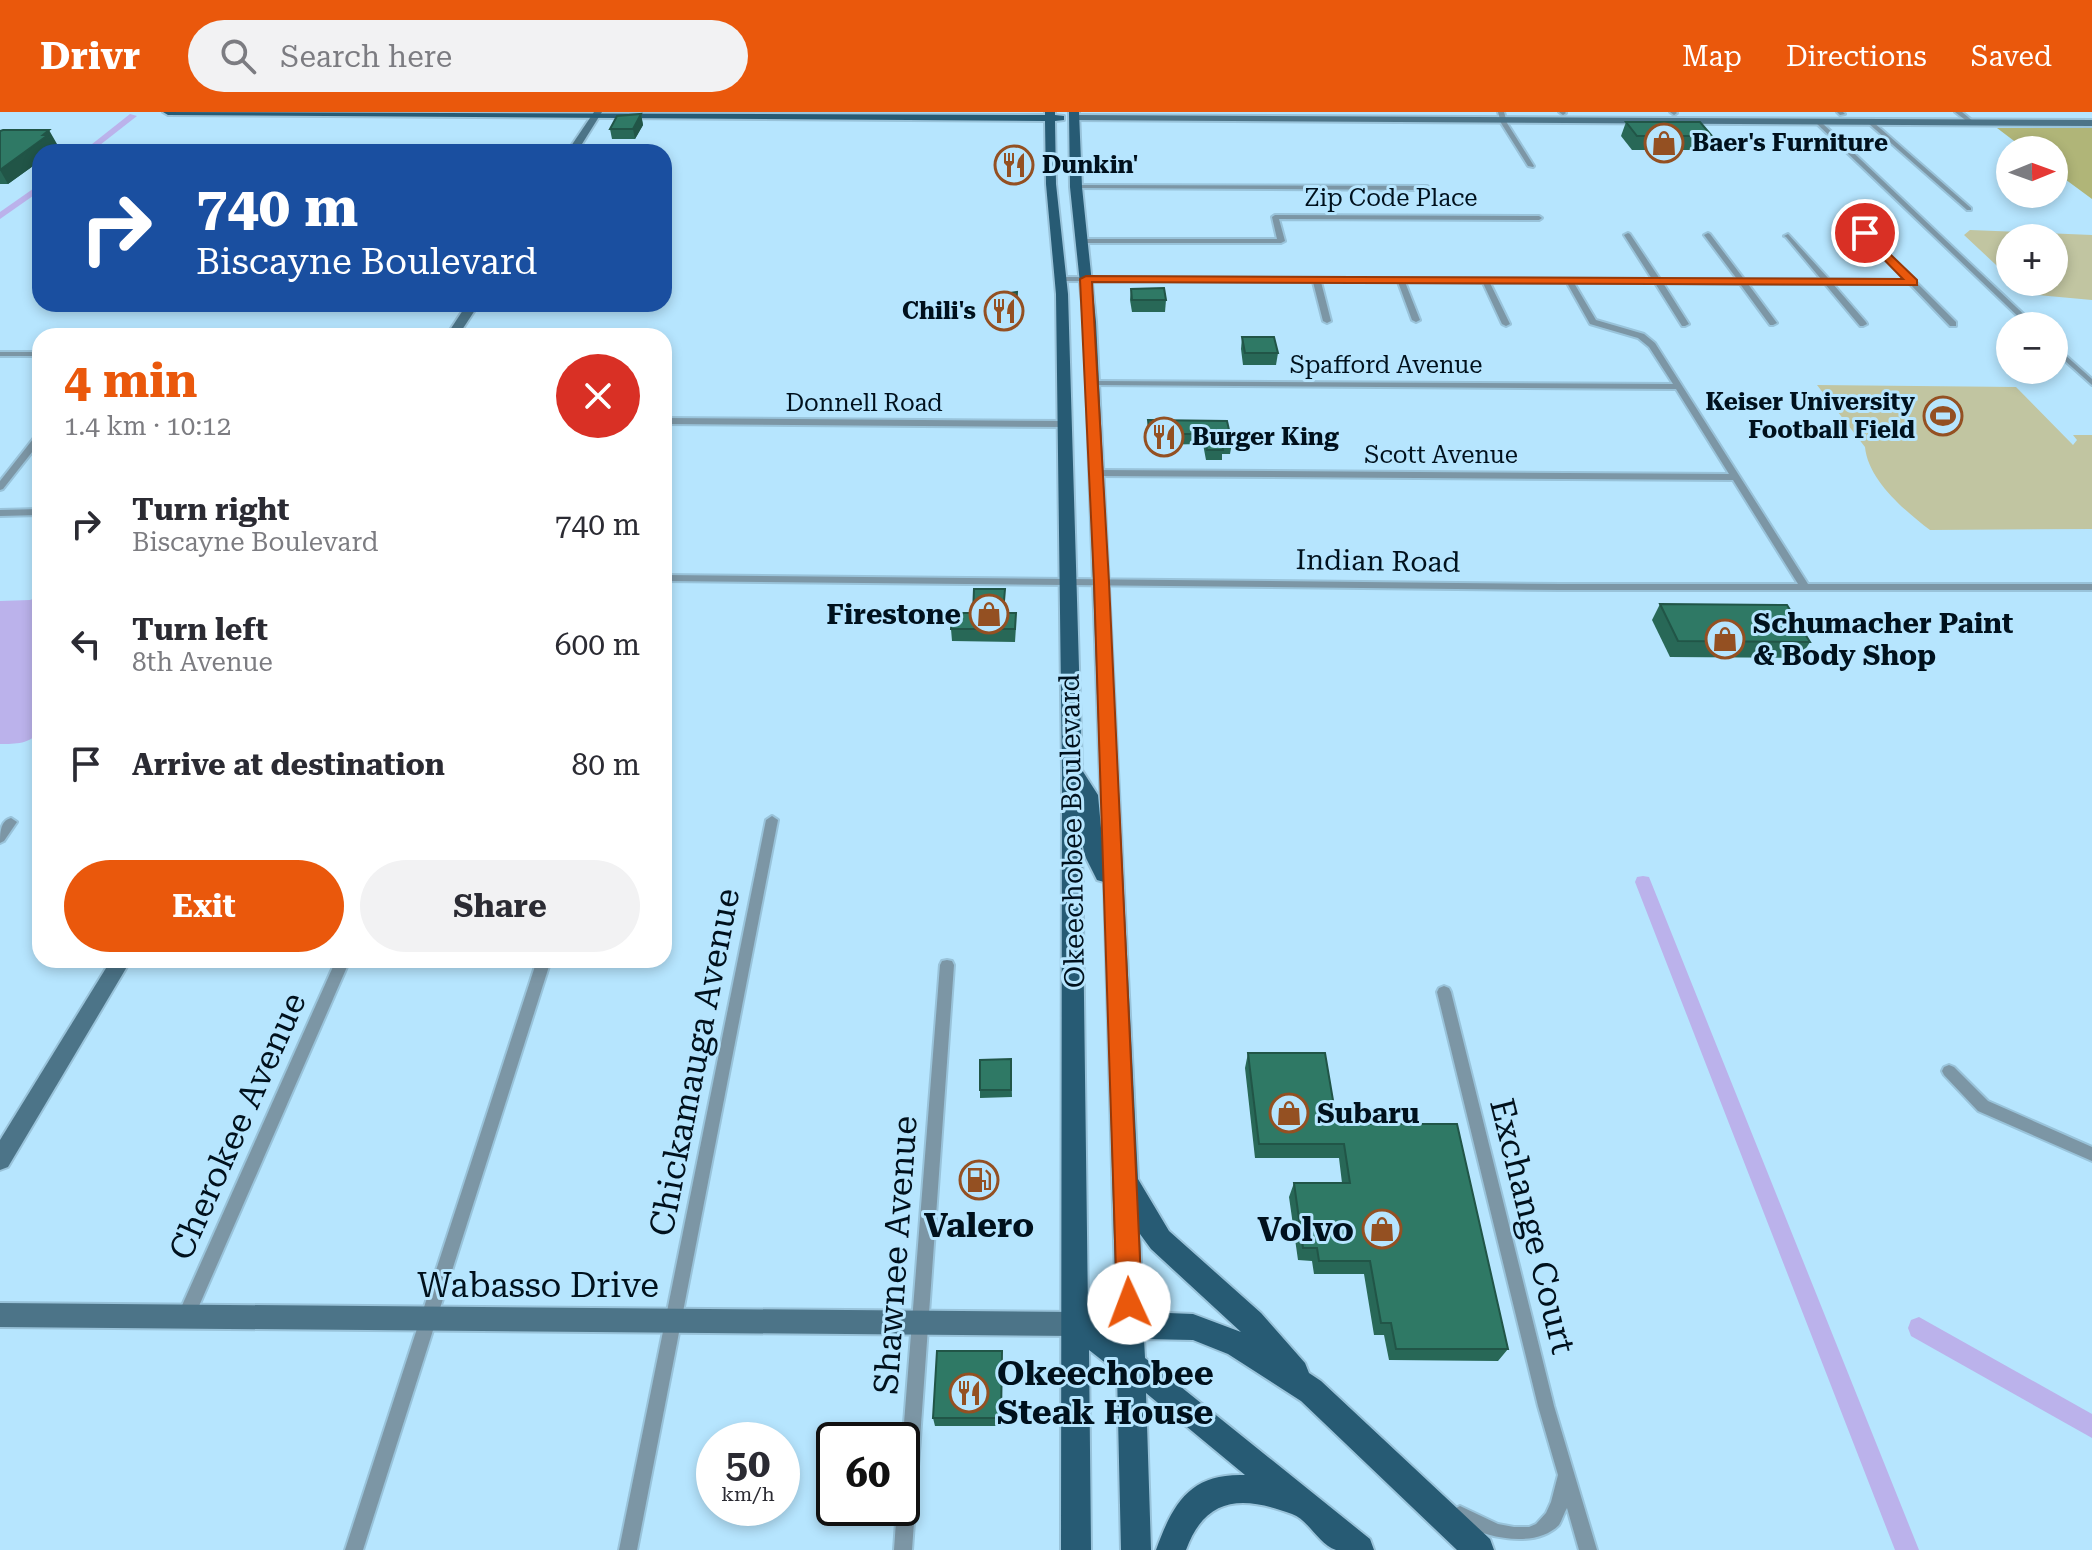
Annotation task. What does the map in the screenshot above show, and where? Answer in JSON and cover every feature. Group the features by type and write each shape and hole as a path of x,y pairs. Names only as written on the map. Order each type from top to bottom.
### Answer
{"main road":[{"path":"168,112 1376,119 1562,112 2092,115"},
{"path":"763,115 777,112"},
{"path":"1376,119 1392,112"},
{"path":"1424,112 1659,120 2092,123"},
{"path":"577,144 597,113"},
{"path":"1659,120 1674,113"},
{"path":"1828,121 1825,118 1841,113"},
{"name":"Okeechobee Boulevard","path":"1050,115 1051,184 1060,279 1072,771 1076,1550"},
{"name":"Okeechobee Boulevard","path":"1074,115 1076,187 1093,383 1102,582 1126,1179 1136,1550"},
{"path":"1072,771 1089,795 1092,848 1097,865 1104,874 1114,876"},
{"path":"0,1160 116,968"},
{"path":"1126,1179 1147,1222 1160,1240 1251,1323 1311,1391 1479,1550"},
{"name":"Wabasso Drive","path":"0,1315 1076,1324"},
{"path":"1076,1324 1193,1327 1217,1334 1311,1391"},
{"path":"1076,1324 1131,1364 1300,1505 1359,1550"},
{"path":"1171,1550 1186,1513 1210,1493 1241,1488 1264,1491 1300,1505"}],"street":[{"path":"1960,113 1971,122"},
{"path":"1502,115 1531,166"},
{"path":"1817,121 2017,312"},
{"path":"1870,122 1969,209"},
{"name":"Zip Code Place","path":"1076,187 1427,188"},
{"name":"Zip Code Place","path":"1081,241 1281,241 1275,217 1539,218"},
{"path":"1865,233 1953,324"},
{"path":"1628,235 1685,324"},
{"path":"1708,235 1773,323"},
{"path":"1788,236 1863,324"},
{"path":"1060,279 1913,282"},
{"path":"1316,279 1327,321"},
{"path":"1400,279 1416,320"},
{"path":"1485,280 1506,324"},
{"path":"1569,280 1593,322 1648,340 1806,588"},
{"path":"0,354 32,354"},
{"path":"2068,360 2092,383"},
{"name":"Spafford Avenue","path":"1093,383 1679,387"},
{"name":"Donnell Road","path":"672,421 1064,424"},
{"path":"0,487 32,446"},
{"path":"0,467 15,467"},
{"name":"Scott Avenue","path":"1097,473 1736,477"},
{"path":"0,513 32,512"},
{"name":"Indian Road","path":"672,578 1806,588 2092,587"},
{"name":"Chickamauga Avenue","path":"628,1550 772,820"},
{"path":"0,838 11,822"},
{"name":"Shawnee Avenue","path":"903,1550 947,965"},
{"name":"Cherokee Avenue","path":"186,1316 339,968"},
{"path":"354,1550 541,968"},
{"name":"Exchange Court","path":"1444,992 1564,1473 1588,1550"},
{"path":"1949,1071 1983,1106 2092,1154"},
{"name":"Exchange Court","path":"1409,1484 1481,1527 1518,1541 1534,1539 1555,1521 1562,1502 1564,1473"}],"green space":[{"path":"1997,128 2092,128 2092,199 2068,181 2068,136 2008,136"},
{"path":"1970,230 1996,231 1996,265 1964,235"},
{"path":"2068,234 2092,235 2092,300 2049,296 2068,296"},
{"path":"1817,385 2016,387 2073,445 2077,440 2073,435 2092,435 2092,529 1930,530 1880,483 1865,447"}],"shaded area":[{"path":"30,600 32,738 0,744 0,601"}],"building":[{"path":"641,114 633,129 610,129 617,116"},
{"path":"1626,122 1700,122 1712,136 1637,136"},
{"path":"49,130 43,135 48,135 0,170 0,131"},
{"path":"1164,288 1166,300 1132,300 1131,289"},
{"path":"1017,292 1016,311 995,311 996,295"},
{"path":"1242,337 1274,337 1278,353 1245,353"},
{"path":"1148,420 1227,421 1232,443 1222,443 1223,450 1207,450 1204,434 1150,434"},
{"path":"974,589 1005,589 1003,613 1016,613 1015,629 951,629 952,613 973,613"},
{"path":"1660,604 1787,605 1810,642 1678,641"},
{"name":"Volvo","path":"1248,1053 1325,1053 1337,1124 1457,1124 1508,1349 1396,1349 1391,1323 1381,1323 1370,1261 1319,1261 1317,1248 1303,1248 1294,1183 1350,1183 1344,1144 1259,1144"},
{"path":"1011,1059 1011,1090 980,1090 980,1060"},
{"name":"Okeechobee Steak House","path":"937,1351 1002,1351 1001,1418 933,1418"}],"waterway":[{"path":"96,144 133,116"},
{"path":"0,216 32,193"},
{"path":"1643,882 1907,1550"},
{"path":"1919,1328 2092,1427"}],"place":[{"name":"Baer's Furniture","path":"1664,143"},
{"name":"Dunkin'","path":"1014,165"},
{"name":"Chili's","path":"1004,311"},
{"name":"Keiser University Football Field","path":"1943,416"},
{"name":"Burger King","path":"1164,437"},
{"name":"Firestone","path":"989,614"},
{"name":"Schumacher Paint & Body Shop","path":"1725,639"},
{"name":"Subaru","path":"1289,1113"},
{"name":"Valero","path":"979,1180"},
{"name":"Volvo","path":"1382,1229"},
{"name":"Okeechobee Steak House","path":"969,1393"}],"route":[{"path":"1129,1303 1102,582 1086,279 1913,282 1865,233"}]}
